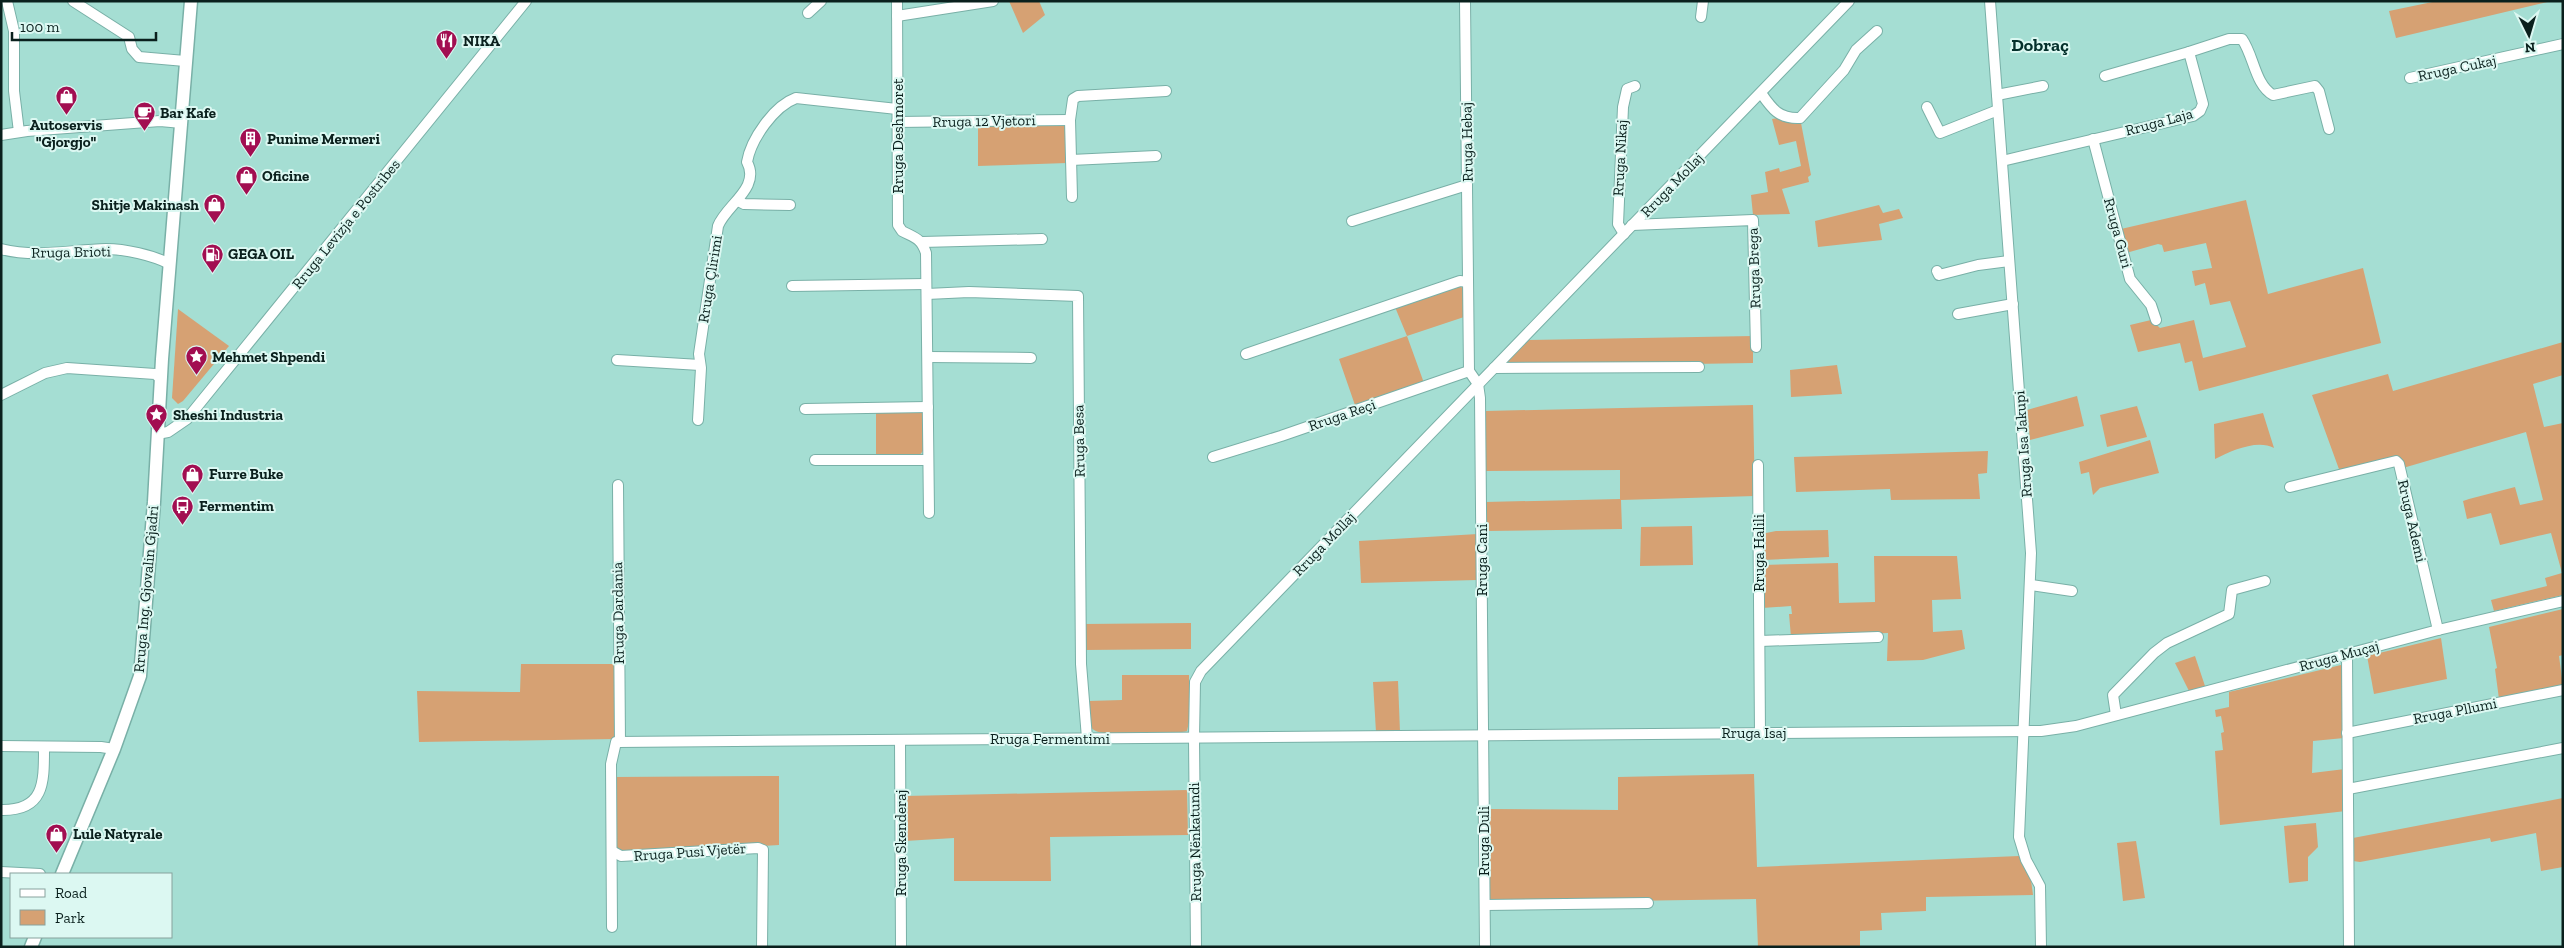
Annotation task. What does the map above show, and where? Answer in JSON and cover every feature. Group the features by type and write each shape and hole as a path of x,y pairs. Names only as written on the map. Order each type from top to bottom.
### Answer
{"main road":[{"name":"Rruga Ing. Gjovalin Gjadri","path":"62,873 114,749 140,676 160,379 191,1"}],"street":[{"path":"7,1 14,31 14,91 19,132"},
{"path":"73,1 129,37 132,49 139,57 185,61"},
{"name":"Rruga Levizja e Postribes","path":"157,434 168,432 187,419 526,1"},
{"path":"808,13 821,1"},
{"name":"Rruga Deshmoret","path":"897,1 898,225 902,231 917,237 922,242"},
{"path":"897,16 993,1"},
{"name":"Rruga Hebaj","path":"1465,1 1469,371"},
{"path":"1700,17 1703,1"},
{"name":"Rruga Mollaj","path":"1194,738 1195,682 1201,671 1849,1"},
{"name":"Rruga Isa Jakupi","path":"1990,1 2029,524 2031,585 2019,837 2026,860 2040,886 2041,947"},
{"path":"1761,93 1777,115 1785,118 1800,118 1844,70 1856,50 1877,31"},
{"path":"2105,76 2229,39 2242,40 2248,48 2264,90 2272,95 2315,86 2319,91 2329,130"},
{"name":"Rruga Cukaj","path":"2410,78 2563,44"},
{"name":"Rruga Laja","path":"2002,161 2192,116 2200,111 2203,104 2189,52"},
{"name":"Rruga Nikaj","path":"1624,234 1618,224 1623,107 1627,90 1635,86"},
{"path":"1997,95 2043,86"},
{"path":"1072,197 1070,120 1073,99 1078,96 1166,91"},
{"name":"Rruga Çlirimi","path":"698,420 705,305 718,226 722,216 738,201 748,185 751,169 747,162 751,146 789,100 805,98 897,109"},
{"path":"1927,107 1940,133 1998,110"},
{"name":"Rruga 12 Vjetori","path":"897,122 1070,120"},
{"path":"1,135 160,121 182,122"},
{"name":"Rruga Guri","path":"2093,139 2130,279 2151,305 2156,320"},
{"path":"1070,160 1156,156"},
{"path":"1352,221 1467,185"},
{"path":"738,201 744,204 790,205"},
{"name":"Rruga Brega","path":"1632,225 1753,220 1756,347"},
{"path":"929,513 927,460 927,289 926,253 922,242 1042,239"},
{"name":"Rruga Brioti","path":"1,249 46,254 107,249 158,258 170,264"},
{"path":"1937,271 1939,275 1978,265 2010,261"},
{"path":"1246,354 1460,281 1468,282"},
{"path":"792,286 927,289"},
{"name":"Rruga Besa","path":"927,289 1078,296 1081,664 1087,738"},
{"path":"1958,314 2013,304"},
{"path":"928,357 1031,358"},
{"path":"617,360 700,365"},
{"path":"1494,368 1698,367"},
{"path":"1,394 45,373 67,368 155,374 160,379"},
{"path":"1469,371 1478,384"},
{"name":"Rruga Reçi","path":"1213,457 1290,434 1469,371"},
{"name":"Rruga Cani","path":"1478,384 1484,735"},
{"path":"804,409 928,408"},
{"path":"815,460 927,460"},
{"name":"Rruga Ademi","path":"2290,488 2396,461 2399,464 2438,630"},
{"name":"Rruga Halili","path":"1758,465 1760,733"},
{"name":"Rruga Dardania","path":"618,485 618,742"},
{"path":"2116,715 2113,695 2153,654 2167,643 2229,614 2232,590 2265,581"},
{"path":"2031,585 2072,591"},
{"name":"Rruga Muçaj","path":"2024,732 2062,729 2438,630 2563,601"},
{"path":"1760,641 1878,637"},
{"path":"2347,655 2348,789 2353,911 2350,947"},
{"name":"Rruga Pllumi","path":"2347,733 2563,690"},
{"name":"Rruga Isaj","path":"1484,735 2024,732"},
{"name":"Rruga Fermentimi","path":"618,742 1484,735"},
{"name":"Rruga Duli","path":"1484,735 1485,947"},
{"name":"Rruga Nënkatundi","path":"1194,738 1196,947"},
{"name":"Rruga Skenderaj","path":"900,740 901,947"},
{"name":"Rruga Pusi Vjetër","path":"612,927 611,764 618,742"},
{"path":"1,746 101,747 114,749"},
{"path":"1,810 24,808 38,797 43,776 44,747"},
{"path":"2348,789 2563,748"},
{"name":"Rruga Pusi Vjetër","path":"612,851 621,856 758,848 763,850 762,947"},
{"path":"1,872 20,873"},
{"path":"1485,905 1648,903"}],"green space":[{"path":"1009,1 1039,1 1045,15 1023,33"},
{"path":"2437,1 2552,1 2396,38 2389,11"},
{"path":"1778,118 1796,124 1801,123 1811,175 1808,177 1809,182 1782,189 1790,214 1753,215 1751,195 1768,192 1765,172 1779,168 1780,172 1801,166 1796,141 1779,145 1772,119"},
{"path":"978,124 1064,124 1066,126 1067,163 978,166"},
{"path":"2246,200 2268,294 2363,268 2381,343 2199,391 2192,361 2185,363 2180,343 2138,352 2130,325 2151,320 2160,328 2194,320 2203,358 2246,347 2230,301 2210,305 2205,283 2195,286 2192,271 2212,268 2206,243 2164,252 2162,245 2158,244 2126,253 2121,229"},
{"path":"1879,205 1883,213 1899,209 1903,218 1879,224 1882,240 1818,247 1815,221"},
{"path":"1456,285 1466,289 1467,316 1407,336 1395,307"},
{"path":"178,309 229,346 183,401 178,404 172,398"},
{"path":"1407,336 1424,383 1356,408 1339,359"},
{"path":"1753,336 1753,363 1510,367 1506,363 1529,340"},
{"path":"2563,342 2563,375 2533,384 2544,427 2563,423 2563,595 2494,611 2491,600 2547,586 2545,578 2562,573 2551,533 2500,545 2491,513 2467,519 2463,501 2515,487 2520,505 2543,500 2526,432 2403,468 2401,461 2340,472 2312,395 2388,374 2393,391"},
{"path":"1837,365 1842,394 1791,397 1790,370"},
{"path":"2077,396 2084,426 2030,440 2027,410"},
{"path":"1753,405 1755,496 1621,500 1622,529 1486,531 1485,502 1620,499 1620,470 1485,471 1485,411"},
{"path":"2137,406 2147,437 2107,447 2100,415"},
{"path":"876,410 925,411 923,451 918,457 876,457"},
{"path":"2263,413 2274,448 2252,445 2215,459 2214,424"},
{"path":"2150,440 2159,473 2100,488 2093,495 2089,472 2081,474 2079,462"},
{"path":"1988,451 1987,473 1978,474 1980,499 1891,500 1890,489 1796,492 1794,457"},
{"path":"1692,526 1693,565 1640,566 1641,527"},
{"path":"1828,530 1829,557 1763,560 1761,534 1776,531"},
{"path":"1478,534 1477,580 1361,583 1359,541"},
{"path":"1874,556 1957,556 1961,599 1932,600 1933,632 1962,630 1965,649 1923,660 1887,661 1888,633 1791,637 1789,614 1792,614 1791,606 1762,608 1763,565 1838,563 1839,603 1875,602"},
{"path":"2563,609 2563,655 2559,656 2563,686 2499,699 2495,669 2497,668 2489,627"},
{"path":"1191,623 1191,649 1084,650 1084,624"},
{"path":"2441,638 2447,679 2374,694 2367,656"},
{"path":"2195,656 2205,686 2189,691 2175,663"},
{"path":"521,664 614,664 616,739 419,742 417,691 520,692"},
{"path":"2341,665 2343,668 2344,738 2313,741 2312,773 2345,769 2346,811 2220,825 2215,751 2223,750 2221,733 2224,732 2221,716 2216,717 2215,710 2229,707 2229,692"},
{"path":"1122,675 1189,675 1189,722 1187,731 1139,735 1111,734 1094,730 1088,721 1089,701 1122,700"},
{"path":"1398,681 1400,732 1376,732 1373,682"},
{"path":"1754,774 1757,867 2019,856 2031,880 2033,895 1926,897 1926,911 1881,913 1882,930 1860,931 1860,947 1758,947 1756,899 1495,903 1489,901 1487,809 1618,810 1618,777"},
{"path":"779,776 779,845 624,853 615,848 614,777"},
{"path":"1187,790 1188,835 1050,837 1051,881 954,881 954,838 905,841 905,796"},
{"path":"2563,798 2563,867 2541,871 2536,833 2491,842 2490,838 2360,862 2353,861 2353,838"},
{"path":"2316,823 2318,847 2308,857 2308,881 2289,883 2284,826"},
{"path":"2136,841 2145,898 2123,901 2117,843"}],"place":[{"name":"NIKA","path":"447,60"},
{"name":"Autoservis \"Gjorgjo\"","path":"66,116"},
{"name":"Bar Kafe","path":"144,132"},
{"name":"Punime Mermeri","path":"251,158"},
{"name":"Oficine","path":"246,195"},
{"name":"Shitje Makinash","path":"215,224"},
{"name":"GEGA OIL","path":"212,273"},
{"name":"Mehmet Shpendi","path":"196,376"},
{"name":"Sheshi Industria","path":"157,434"},
{"name":"Furre Buke","path":"193,493"},
{"name":"Fermentim","path":"183,525"},
{"name":"Lule Natyrale","path":"57,853"}],"district":[{"name":"Dobraç","path":"2040,45"}]}
